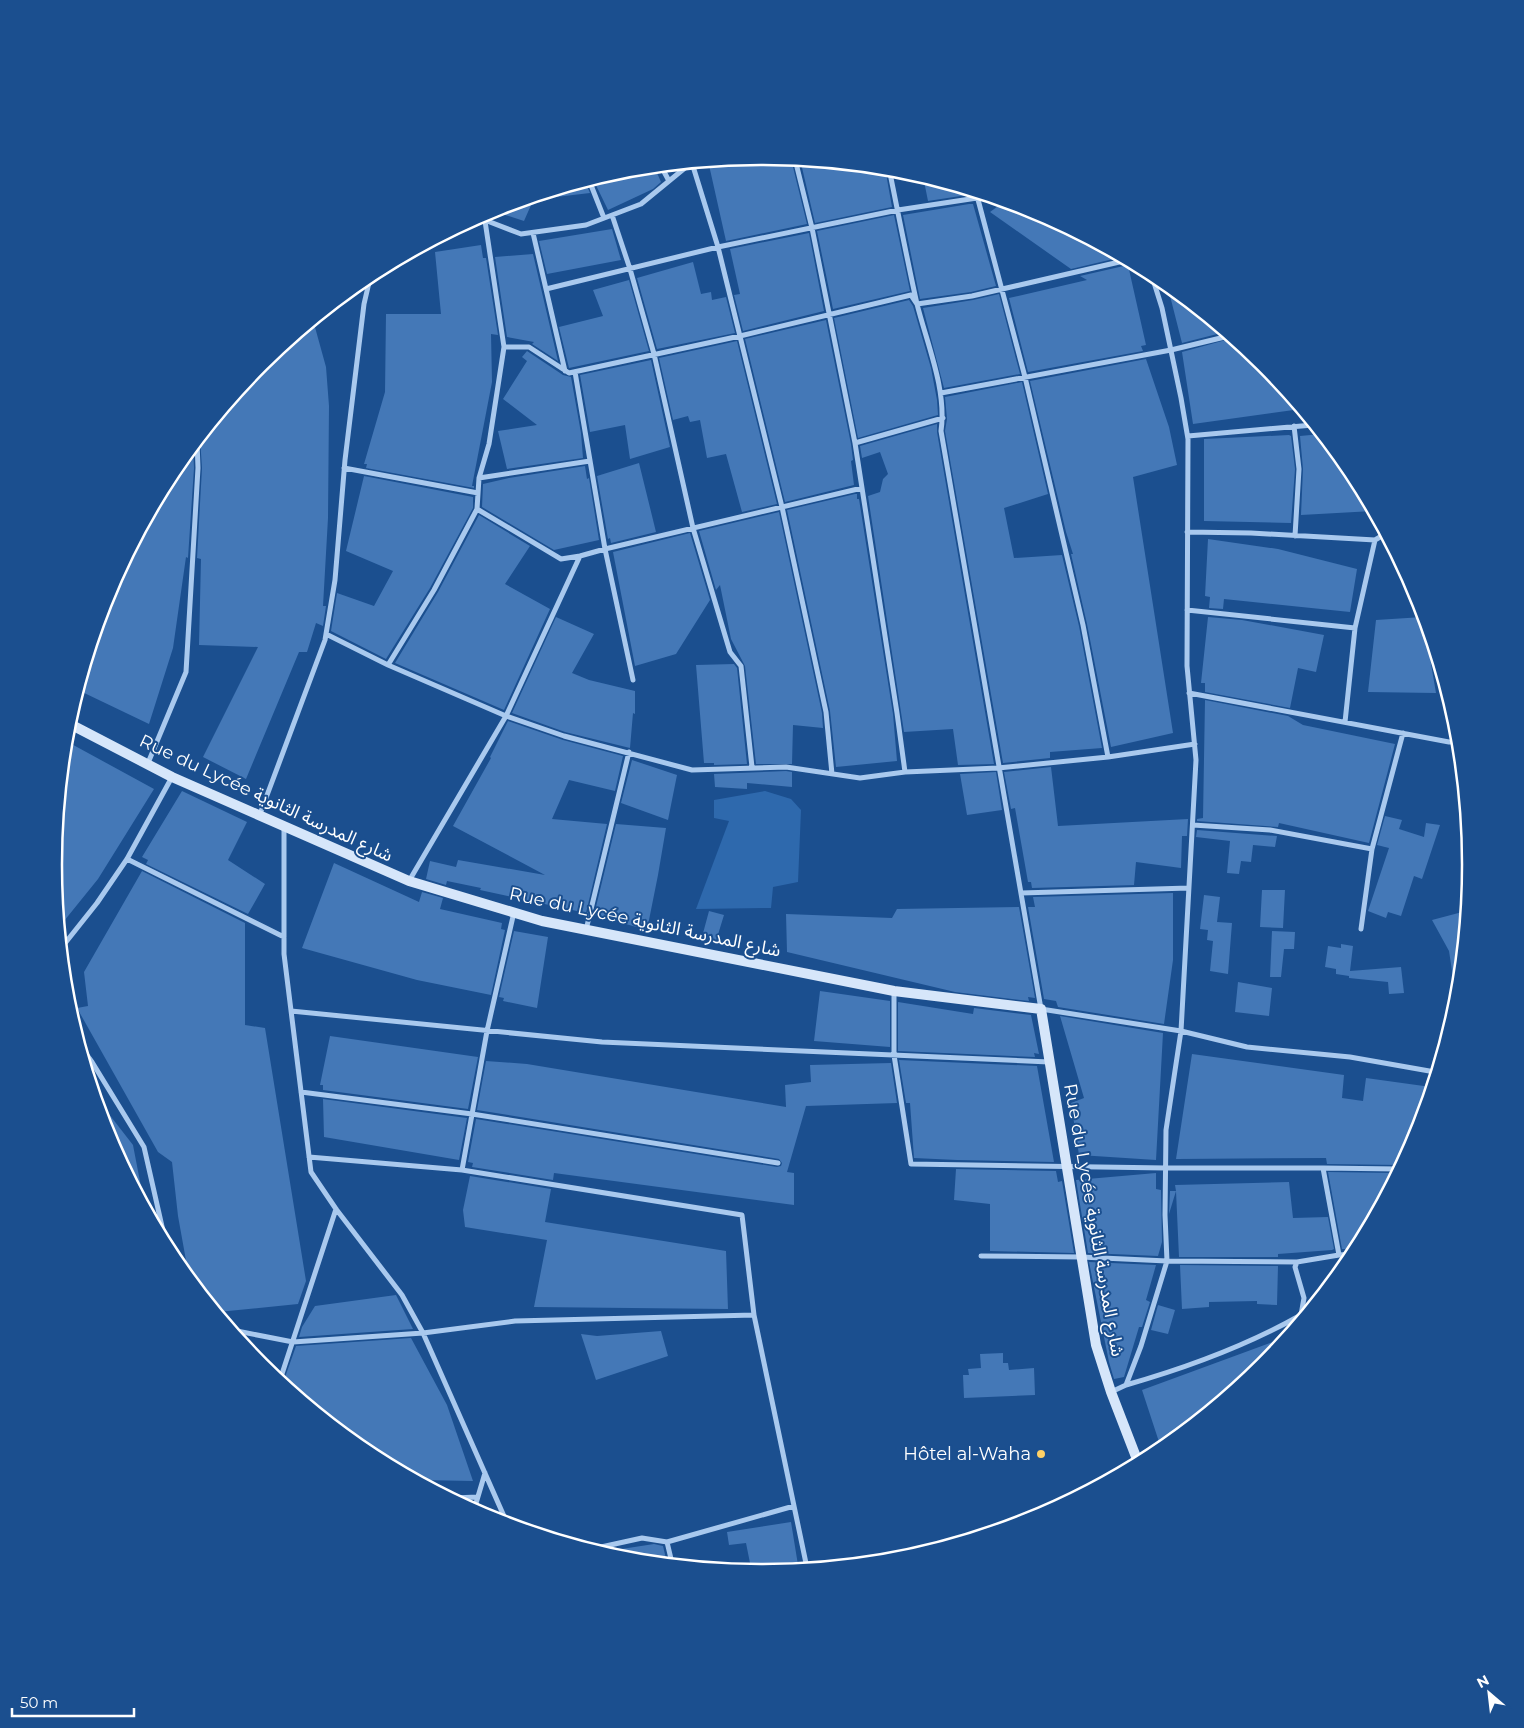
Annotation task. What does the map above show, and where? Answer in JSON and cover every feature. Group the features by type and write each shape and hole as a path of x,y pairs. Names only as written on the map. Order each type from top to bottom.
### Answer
{"street":[{"path":"797,166 812,228 855,443 898,713 905,772"},
{"path":"693,168 718,247 782,507 826,712 832,774"},
{"path":"486,222 521,234 586,225 641,204 684,169"},
{"path":"664,171 669,181"},
{"path":"891,177 918,304 941,393 943,418 941,431 1041,1009"},
{"path":"591,186 604,218"},
{"path":"546,289 718,247 969,196"},
{"path":"978,199 1024,377 1083,625 1108,757"},
{"path":"612,216 654,354 693,528 730,652 741,666 752,767"},
{"path":"388,665 434,590 477,509 479,478 488,444 504,347 485,222"},
{"path":"533,233 565,371"},
{"path":"918,304 1001,290 1119,262"},
{"path":"260,814 326,634 335,580 344,468 364,304 368,285"},
{"path":"1126,1385 1141,1346 1167,1262 1166,1130 1181,1031 1196,760 1187,666 1188,436 1182,398 1162,308 1155,285"},
{"path":"504,347 529,347 569,373 740,336 911,295 918,304"},
{"path":"941,393 1171,350 1222,338"},
{"path":"575,372 605,549 633,680"},
{"path":"855,443 943,418"},
{"path":"1188,436 1307,425"},
{"path":"1294,426 1299,469 1295,536"},
{"path":"148,764 186,672 197,451"},
{"path":"479,478 590,461"},
{"path":"344,468 478,493"},
{"path":"477,509 561,558 580,556 862,488"},
{"path":"1187,532 1374,540 1380,537"},
{"path":"1345,722 1355,628 1374,540"},
{"path":"409,881 506,716 580,556"},
{"path":"1187,610 1355,628"},
{"path":"326,634 388,665 506,716 564,736 692,770 786,767 860,778 905,772 998,768 1108,757 1195,744"},
{"path":"1189,693 1450,742"},
{"name":"Rue du Lycée شارع المدرسة الثانوية","path":"76,727 172,777 409,881 542,921 894,990 1041,1009 1181,1031 1247,1047 1350,1057 1430,1071"},
{"path":"1361,929 1372,849 1403,733"},
{"path":"586,930 629,752"},
{"path":"67,941 128,859 172,777"},
{"path":"284,825 284,954 311,1172 336,1209 402,1294 423,1333 503,1513"},
{"path":"1193,825 1270,830 1372,849"},
{"path":"128,859 284,937"},
{"path":"1020,893 1189,888"},
{"path":"462,1170 487,1031 514,912"},
{"path":"894,990 894,1056 911,1164 1391,1169"},
{"name":"Rue du Lycée شارع المدرسة الثانوية","path":"1041,1009 1096,1345 1111,1392 1136,1456"},
{"path":"291,1011 602,1042 1050,1062"},
{"path":"91,1061 144,1147 159,1219"},
{"path":"301,1092 472,1114 778,1163"},
{"path":"309,1157 462,1170 742,1215 754,1315 806,1562"},
{"path":"1323,1168 1339,1255"},
{"path":"282,1373 336,1209"},
{"path":"981,1256 1081,1257 1167,1262 1297,1262 1343,1255"},
{"path":"1297,1262 1295,1267 1304,1298 1302,1308"},
{"path":"242,1332 293,1342 423,1333 515,1321 754,1315"},
{"path":"1111,1392 1126,1385 1166,1374 1272,1331 1292,1320"},
{"path":"476,1502 485,1473"},
{"path":"467,1497 478,1497"},
{"path":"607,1546 642,1538 667,1542 794,1506"},
{"path":"667,1542 671,1558"}],"shaded area":[{"path":"765,791 791,799 801,810 798,882 773,887 771,908 696,909 729,821 714,818 714,800"}],"building":[{"path":"793,166 807,224 726,241 709,167"},
{"path":"802,166 853,170 886,176 892,207 815,223"},
{"path":"657,173 661,182 653,189 608,210 596,185"},
{"path":"925,184 966,195 928,201"},
{"path":"587,187 590,193 556,197"},
{"path":"531,204 524,221 504,214"},
{"path":"973,204 996,286 971,292 920,299 903,215"},
{"path":"998,206 1030,218 1114,259 1071,269 990,212"},
{"path":"894,215 910,291 833,309 817,231"},
{"path":"612,229 621,260 547,274 539,241"},
{"path":"809,233 824,311 743,331 734,295 740,294 730,249"},
{"path":"481,245 483,258 486,258 498,335 491,334 492,382 472,486 474,488 366,468 367,464 364,464 385,392 386,314 441,314 435,252"},
{"path":"533,254 558,361 532,344 534,342 507,337 495,257"},
{"path":"693,262 701,294 711,292 712,300 726,297 735,333 657,349 637,278"},
{"path":"1125,266 1129,268 1146,345 1141,346 1143,351 1028,372 1009,298 1087,280 1080,276"},
{"path":"629,280 649,351 569,368 559,327 603,316 593,290"},
{"path":"999,294 1020,374 944,388 923,308"},
{"path":"1170,296 1218,334 1182,343"},
{"path":"909,300 913,306 931,368 938,415 858,438 834,318"},
{"path":"826,320 851,444 854,485 785,502 745,339"},
{"path":"315,327 326,367 329,406 328,518 323,606 326,606 323,626 316,623 307,652 299,652 246,779 203,757 258,647 199,645 201,559 197,558 202,468 201,447 207,438 267,369"},
{"path":"1225,340 1257,369 1294,410 1193,424 1182,352"},
{"path":"737,341 777,504 742,512 726,454 707,458 700,420 690,422 688,416 673,420 659,358"},
{"path":"527,351 563,375 571,377 581,433 583,458 507,469 498,431 537,425 503,399 527,361 522,357"},
{"path":"1146,359 1169,427 1177,465 1133,477 1173,733 1111,747 1071,554 1073,554 1030,381"},
{"path":"651,360 670,447 630,459 625,425 590,432 580,375"},
{"path":"1022,382 1048,494 1004,508 1014,558 1062,555 1079,626 1102,748 1050,752 1050,758 1003,763 945,431 947,419 945,397"},
{"path":"937,424 994,764 958,765 953,729 904,732 868,496 880,492 883,479 888,474 880,452 862,458 860,446"},
{"path":"1314,435 1344,475 1366,511 1301,515 1303,469 1300,436"},
{"path":"1291,436 1295,469 1291,523 1204,521 1204,439"},
{"path":"193,457 188,558 186,557 173,648 149,724 84,693 100,639 116,596 135,555 156,514"},
{"path":"639,463 656,532 611,543 610,538 608,539 597,476"},
{"path":"585,466 587,479 589,478 599,540 554,550 482,507 483,484"},
{"path":"364,476 473,497 473,508 430,588 386,659 331,631 337,593 374,606 393,571 346,551"},
{"path":"857,494 857,499 859,499 893,714 897,761 836,767 830,711 787,510"},
{"path":"779,512 822,713 823,728 793,725 792,764 756,764 745,666 731,639 720,585 716,590 699,531"},
{"path":"479,515 530,546 505,584 550,609 504,710 395,663 438,592"},
{"path":"690,533 710,600 676,654 635,666 613,552"},
{"path":"1208,539 1278,549 1357,569 1350,612 1224,599 1223,609 1209,608 1210,597 1205,596"},
{"path":"556,617 594,634 572,673 589,680 635,691 635,714 633,713 630,748 565,732 512,713"},
{"path":"1208,617 1242,620 1324,635 1316,672 1298,668 1290,708 1205,692 1205,683 1201,683"},
{"path":"1416,617 1430,658 1436,693 1368,692 1376,620"},
{"path":"734,664 737,668 747,764 714,765 714,763 704,763 696,665"},
{"path":"1205,700 1288,716 1303,725 1395,744 1369,843 1279,823 1278,827 1197,821 1197,819 1203,818"},
{"path":"508,721 563,740 623,756 615,791 569,780 552,819 607,824 586,913 480,890 481,888 447,881 446,885 426,879 430,861 456,867 458,860 545,875 453,826 491,758"},
{"path":"73,745 154,789 98,879 65,920 62,864 64,818 68,773"},
{"path":"632,760 677,775 668,820 621,803"},
{"path":"1051,767 1058,826 1188,819 1187,836 1182,836 1181,868 1136,862 1134,885 1136,885 1032,888 1031,882 1028,882 1015,808 1011,809 1004,772"},
{"path":"792,772 792,787 747,783 747,789 715,787 714,774"},
{"path":"996,772 1002,810 967,815 960,774"},
{"path":"182,791 247,822 228,860 265,884 248,914 146,864 148,860 142,857"},
{"path":"1385,816 1402,820 1399,829 1424,837 1426,823 1440,825 1422,879 1414,876 1401,916 1388,912 1386,918 1368,911 1389,848 1377,845"},
{"path":"616,824 666,828 647,930 594,915"},
{"path":"1197,830 1277,836 1275,847 1253,845 1251,862 1241,861 1239,874 1227,873 1230,841 1196,837"},
{"path":"334,863 419,902 422,892 443,898 440,909 502,923 501,929 505,930 491,995 417,980 302,948"},
{"path":"142,871 245,923 245,1025 265,1028 306,1281 298,1304 225,1311 186,1262 178,1216 172,1162 158,1152 78,1010 78,1008 88,1006 84,972"},
{"path":"1262,890 1285,890 1283,928 1260,927"},
{"path":"1173,893 1173,960 1164,1024 1058,1007 1056,1001 1044,999 1028,907 1035,907 1033,897"},
{"path":"1204,895 1220,897 1217,922 1232,923 1228,974 1210,971 1213,941 1207,940 1208,930 1200,929"},
{"path":"1019,907 1035,998 1028,997 1029,1001 955,992 787,952 786,914 892,918 897,909"},
{"path":"709,911 724,915 716,941 702,937"},
{"path":"1460,913 1453,974 1449,951 1432,920"},
{"path":"514,931 548,937 537,1008 503,1001 504,998 499,997"},
{"path":"1272,931 1295,932 1294,949 1284,949 1281,977 1270,977"},
{"path":"1341,944 1353,946 1350,971 1401,967 1404,993 1389,994 1388,982 1349,978 1349,976 1336,974 1336,969 1325,967 1328,946 1341,948"},
{"path":"1238,982 1272,988 1269,1016 1235,1012"},
{"path":"820,991 890,1001 890,1047 814,1041"},
{"path":"898,1002 973,1014 974,1008 1031,1015 1039,1054 1034,1053 1035,1057 898,1051"},
{"path":"1060,1016 1163,1033 1156,1160 1079,1155 1071,1103 1084,1098"},
{"path":"330,1036 478,1057 468,1109 323,1090 323,1085 320,1085"},
{"path":"1192,1054 1344,1075 1342,1098 1363,1101 1366,1078 1425,1086 1408,1132 1393,1165 1327,1164 1326,1158 1176,1159"},
{"path":"899,1060 1037,1066 1054,1162 914,1158 910,1103 906,1103"},
{"path":"486,1061 527,1064 786,1107 785,1085 811,1082 810,1065 891,1063 897,1103 806,1106 787,1172 794,1173 794,1205 554,1173 553,1180 472,1167 473,1163 468,1162 476,1119 777,1167 781,1166 782,1163 779,1159 477,1110"},
{"path":"323,1099 467,1118 459,1160 324,1137"},
{"path":"110,1115 133,1145 140,1183"},
{"path":"956,1169 1056,1171 1058,1182 1062,1181 1074,1253 990,1251 990,1204 954,1200"},
{"path":"1328,1172 1389,1173 1368,1214 1346,1249 1342,1249"},
{"path":"1156,1173 1156,1189 1161,1190 1162,1242 1158,1256 1088,1253 1076,1180"},
{"path":"470,1176 551,1189 545,1222 726,1251 728,1309 534,1307 547,1240 465,1227 463,1210"},
{"path":"1289,1182 1293,1218 1328,1217 1334,1249 1278,1254 1278,1257 1179,1257 1175,1185"},
{"path":"1170,1191 1176,1191 1169,1214"},
{"path":"1089,1262 1156,1265 1146,1300 1150,1302 1142,1327 1139,1327 1124,1377 1114,1379"},
{"path":"1180,1265 1278,1266 1277,1305 1257,1304 1257,1301 1209,1302 1209,1307 1182,1309"},
{"path":"396,1295 413,1329 299,1337 302,1327 315,1306"},
{"path":"1158,1305 1175,1310 1168,1334 1151,1330"},
{"path":"661,1331 668,1356 596,1380 581,1334 597,1336"},
{"path":"411,1338 447,1405 473,1481 432,1480 373,1446 336,1419 286,1376 296,1346"},
{"path":"1273,1342 1223,1390 1159,1440 1142,1390"},
{"path":"1003,1353 1003,1363 1008,1363 1009,1370 1034,1368 1035,1395 964,1398 963,1375 969,1375 968,1369 981,1368 980,1354"},
{"path":"791,1522 798,1562 750,1563 746,1543 729,1545 727,1532"},
{"path":"654,1544 663,1546 666,1557 626,1550 622,1549"}],"place":[{"name":"Hôtel al-Waha","path":"1041,1454"}]}
